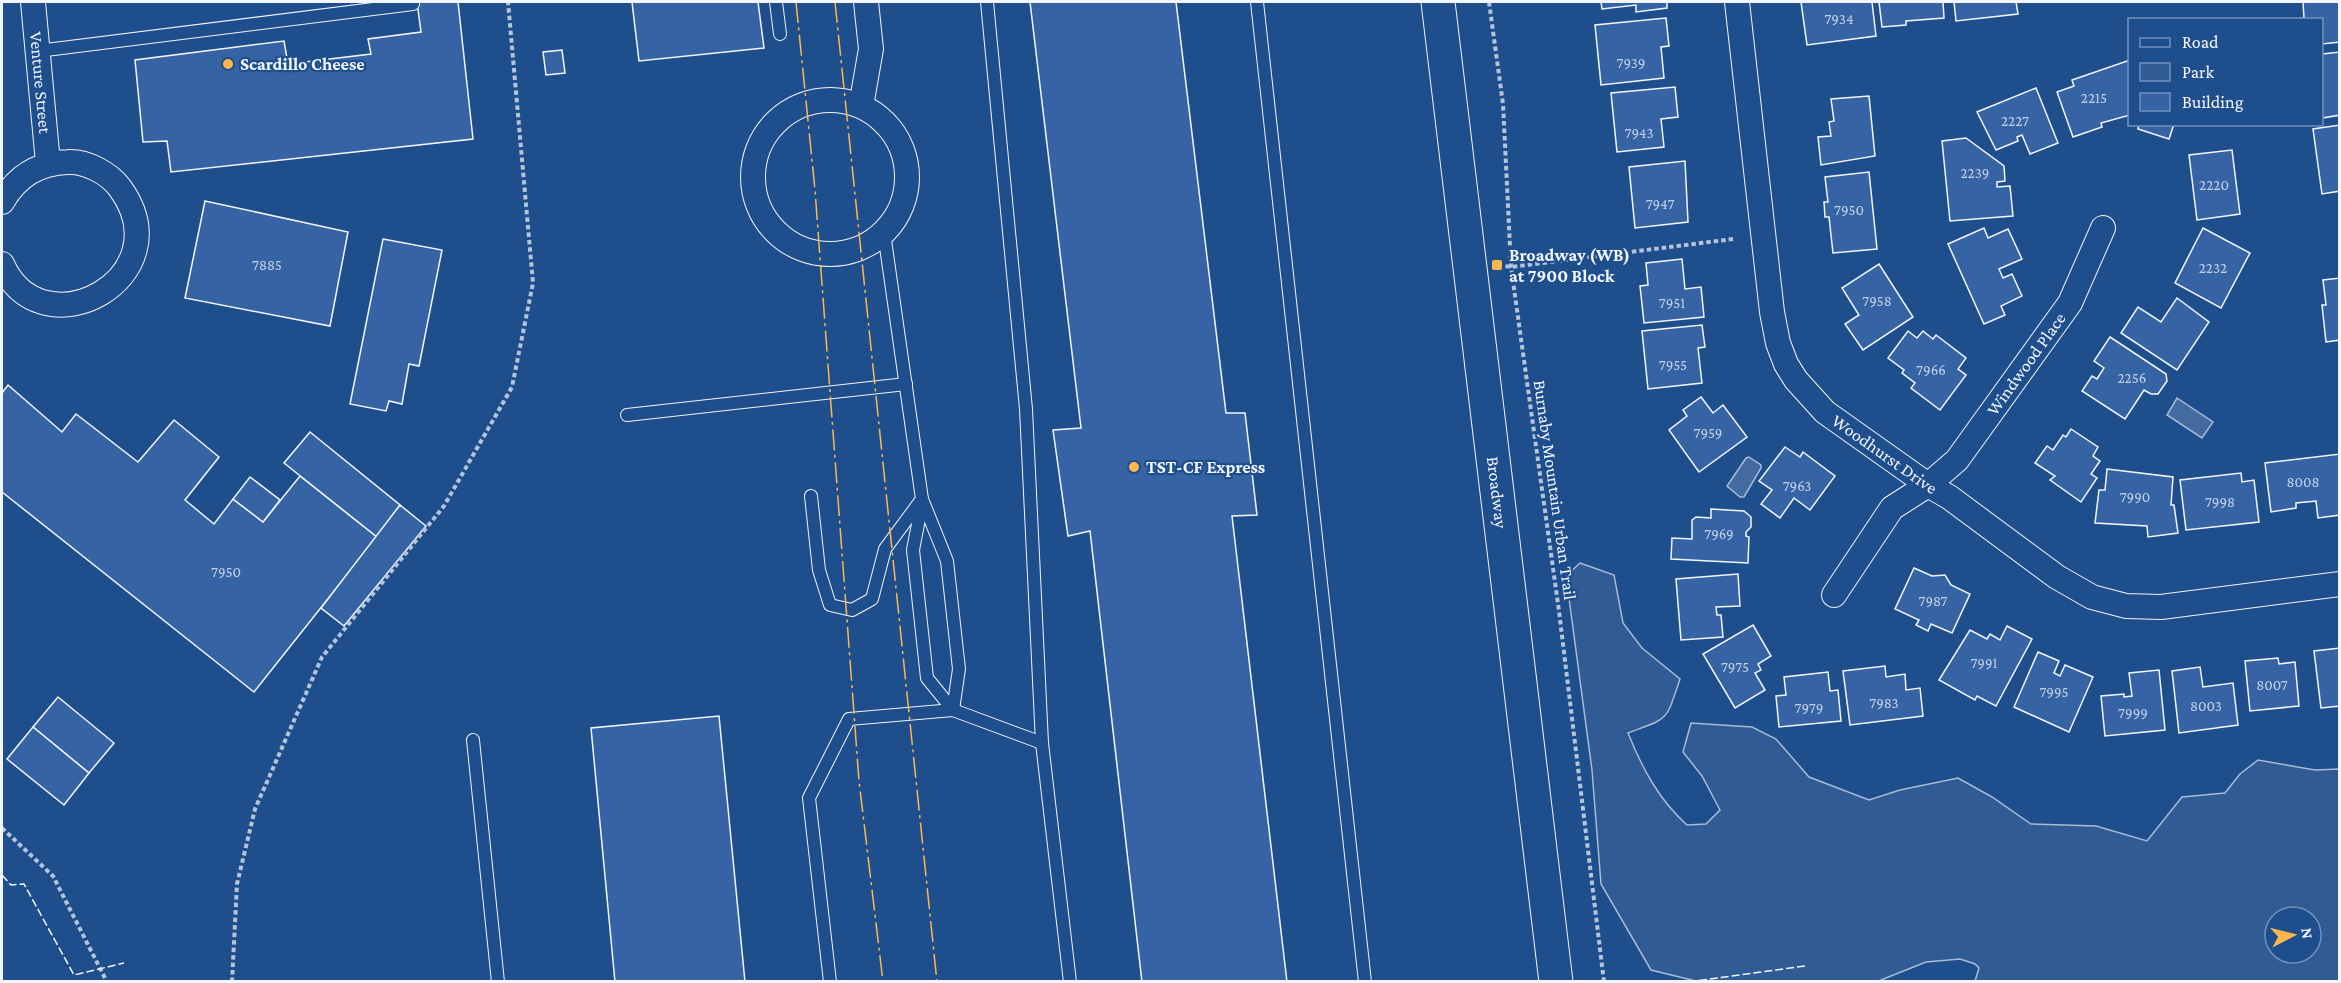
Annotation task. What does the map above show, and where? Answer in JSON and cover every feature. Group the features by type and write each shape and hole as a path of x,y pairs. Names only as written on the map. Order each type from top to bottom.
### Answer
{"street":[{"name":"Venture Street","path":"33,2 48,164"},
{"path":"861,106 871,49 866,2"},
{"name":"Broadway","path":"1438,2 1556,981"},
{"name":"Woodhurst Drive","path":"1737,2 1772,312 1778,343 1796,380 1817,404 2057,577 2085,594 2106,602 2134,607 2160,607 2340,584"},
{"path":"835,100 861,106 882,120 897,139 906,163 907,188 902,204 884,233 863,248 839,255 813,253 789,243 770,226 757,204 752,179 756,153 768,130 787,113 810,102 835,100"},
{"path":"2,202 10,187 27,172 48,164 72,162 95,168 115,182 130,201 136,224 135,248 127,271 111,289 90,301 66,305 42,301 21,290 5,272 2,264"},
{"name":"Windwood Place","path":"1834,595 1892,508 1928,485 1957,460 2070,303 2103,228"}],"lane":[{"path":"776,2 780,33"},
{"path":"987,2 1026,409 1042,743 1070,981"},
{"path":"1257,2 1365,981"},
{"path":"38,51 413,4"},
{"path":"884,233 922,499 947,561 959,669 953,710"},
{"path":"627,415 906,384"},
{"path":"810,496 819,570 830,605 852,610 872,598 885,549 922,499"},
{"path":"922,499 913,550 927,678 953,710"},
{"path":"830,981 809,798 849,719 953,710 1042,743"},
{"path":"472,740 498,981"}],"path":[{"path":"232,981 237,884 255,809 322,657 444,506 512,387 533,283 508,2"},
{"name":"Burnaby Mountain Urban Trail","path":"1489,2 1503,104 1511,267 1559,611 1604,981"},
{"path":"1497,265 1511,267 1733,238"},
{"path":"2,828 53,876 107,981"}],"green space":[{"path":"1580,563 1614,575 1623,623 1642,648 1680,679 1664,716 1652,724 1628,733 1652,783 1687,825 1706,824 1720,810 1702,776 1683,752 1691,723 1752,727 1776,739 1809,777 1869,800 1900,790 1958,778 1992,797 2031,824 2096,826 2147,841 2182,797 2225,793 2240,774 2258,760 2315,770 2339,769 2339,981 1975,981 1979,968 1975,964 1960,959 1926,962 1876,982 1700,982 1651,970 1601,884 1592,770 1566,576"}],"shaded area":[{"path":"2177,398 2213,422 2202,438 2167,415"},
{"path":"1749,457 1761,465 1761,468 1744,497 1740,497 1727,486"}],"building":[{"path":"417,2 458,2 473,139 171,172 167,141 143,142 135,60 284,41 288,64 371,54 368,39 421,32"},
{"path":"632,2 758,2 764,48 639,61"},
{"path":"1030,2 1176,2 1226,413 1245,413 1257,515 1232,516 1287,982 1142,982 1090,531 1068,536 1053,430 1081,428"},
{"path":"1601,2 1667,2 1667,8 1636,12 1636,5 1602,9"},
{"path":"1801,2 1872,2 1876,36 1807,45"},
{"path":"1879,2 1943,2 1944,18 1906,21 1906,25 1882,27"},
{"path":"1954,2 2016,2 2018,14 1956,21"},
{"path":"2303,2 2340,2 2340,42 2323,44 2323,18 2304,18"},
{"path":"1666,18 1669,46 1661,47 1664,78 1601,85 1595,25"},
{"path":"562,50 565,73 546,75 543,52"},
{"path":"2340,52 2340,115 2323,118 2323,54"},
{"path":"2128,61 2128,116 2101,123 2102,127 2073,137 2057,92 2074,86 2072,80"},
{"path":"1675,87 1678,117 1661,119 1664,147 1617,152 1611,93"},
{"path":"2036,88 2058,143 2030,154 2022,135 2017,137 2018,141 1996,150 1977,112"},
{"path":"1869,96 1875,156 1821,165 1818,137 1831,136 1829,122 1834,121 1831,99"},
{"path":"2340,125 2340,191 2322,194 2313,129"},
{"path":"2139,126 2173,126 2169,139 2138,129"},
{"path":"1966,138 2004,166 2005,181 1997,182 1997,187 2010,186 2013,216 1950,221 1942,141"},
{"path":"2232,150 2240,214 2197,220 2189,155"},
{"path":"1685,161 1688,222 1635,228 1629,167"},
{"path":"1869,172 1877,249 1833,253 1829,217 1825,217 1824,202 1828,202 1825,177"},
{"path":"205,201 348,232 330,326 185,298"},
{"path":"1984,228 1988,238 2008,229 2022,259 1999,269 2003,278 2012,274 2022,296 2001,306 2005,315 1984,324 1948,244"},
{"path":"2203,228 2250,253 2221,308 2175,283"},
{"path":"383,239 442,250 419,366 409,364 402,404 389,401 386,411 350,404"},
{"path":"1682,259 1685,289 1701,287 1704,317 1644,323 1640,286 1648,285 1646,263"},
{"path":"1879,264 1913,317 1863,350 1845,324 1859,315 1842,288"},
{"path":"2340,278 2340,340 2326,342 2322,305 2326,305 2323,280"},
{"path":"2177,298 2209,322 2177,370 2121,333 2138,307 2161,322"},
{"path":"1702,325 1705,347 1698,348 1702,383 1648,389 1642,331"},
{"path":"1908,331 1917,338 1923,331 1933,339 1936,335 1966,358 1958,369 1966,375 1940,410 1911,388 1915,383 1902,373 1904,370 1888,358"},
{"path":"2110,337 2166,374 2167,381 2158,394 2151,394 2144,390 2125,419 2082,391 2092,376 2097,379 2104,368 2094,361"},
{"path":"8,385 62,432 76,414 138,462 174,420 219,457 185,500 214,524 233,499 263,522 300,476 377,537 254,692 2,492 2,393"},
{"path":"1701,397 1713,413 1723,405 1747,437 1699,472 1669,430 1687,416 1683,410"},
{"path":"2071,429 2098,447 2093,456 2100,461 2091,474 2097,478 2081,502 2050,480 2055,476 2035,463 2047,446 2053,450 2063,435 2066,437"},
{"path":"310,432 400,505 377,537 284,463"},
{"path":"1785,447 1800,457 1803,452 1835,476 1810,510 1794,498 1780,518 1761,504 1772,490 1759,481"},
{"path":"2340,454 2340,515 2318,518 2316,501 2296,503 2296,508 2271,512 2265,463"},
{"path":"2107,469 2173,477 2171,505 2174,505 2178,533 2148,537 2147,526 2095,523 2099,490 2105,490"},
{"path":"2241,473 2242,482 2254,480 2259,522 2186,530 2180,480"},
{"path":"250,477 280,500 263,522 233,499"},
{"path":"400,505 426,526 344,626 321,608"},
{"path":"1711,509 1744,511 1751,517 1751,527 1746,532 1746,536 1749,537 1748,563 1671,559 1672,538 1692,539 1692,520 1696,517 1711,518"},
{"path":"1914,568 1932,576 1945,575 1951,585 1970,594 1952,633 1931,624 1928,631 1916,625 1919,620 1895,609"},
{"path":"1738,574 1740,606 1716,607 1717,615 1721,615 1723,637 1681,640 1676,579"},
{"path":"1753,625 1771,656 1758,664 1761,670 1755,673 1765,690 1735,708 1703,654"},
{"path":"2007,626 2032,639 1996,706 1977,696 1975,700 1939,680 1970,630 1987,639 1990,634 2000,640"},
{"path":"2340,648 2340,706 2321,708 2314,651"},
{"path":"2038,652 2059,661 2054,673 2060,676 2065,665 2093,677 2069,732 2014,707"},
{"path":"2278,658 2279,664 2295,662 2299,706 2250,711 2245,661"},
{"path":"1885,666 1886,677 1905,674 1906,690 1920,688 1923,716 1850,725 1843,671"},
{"path":"2200,667 2203,687 2233,683 2238,725 2179,733 2172,671"},
{"path":"2159,670 2165,730 2105,736 2101,696 2124,694 2124,697 2132,696 2129,673"},
{"path":"1828,672 1830,691 1838,690 1841,721 1779,727 1776,696 1786,695 1784,677"},
{"path":"58,697 114,743 89,773 33,727"},
{"path":"719,716 745,982 615,982 591,728"},
{"path":"33,727 89,773 64,805 7,759"}],"fence":[{"path":"2,875 11,885 24,884 74,975 124,963"},
{"path":"1688,982 1805,966"}],"power":[{"path":"796,2 815,190 859,781 883,982"},
{"path":"835,2 937,982"}],"place":[{"name":"Scardillo Cheese","path":"228,64"},
{"name":"Broadway (WB) at 7900 Block","path":"1497,265"},
{"name":"TST-CF Express","path":"1134,467"}]}
